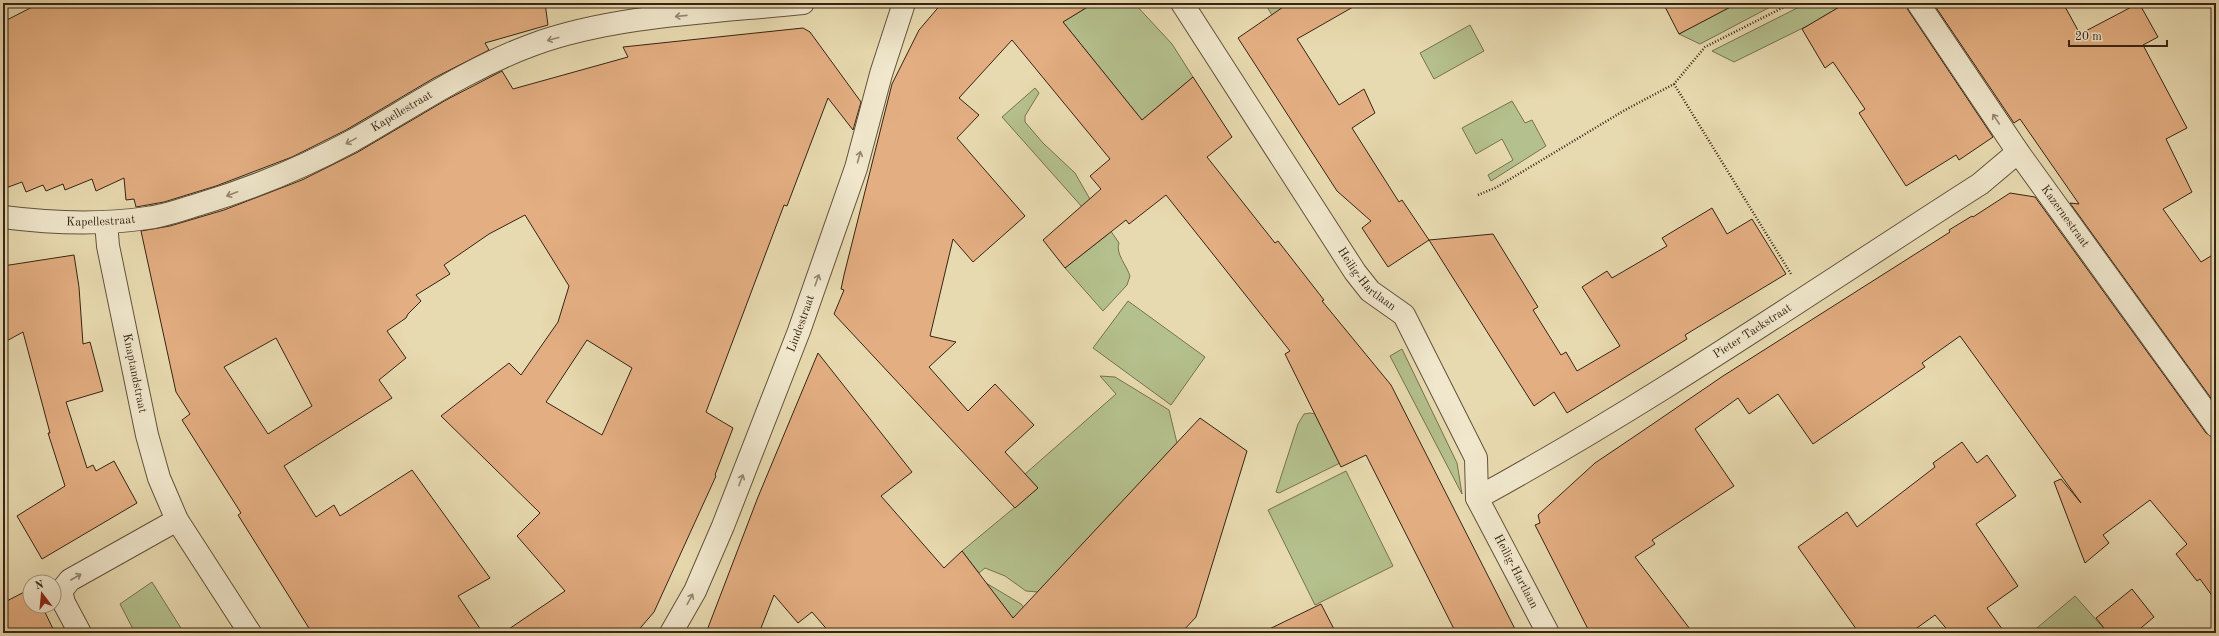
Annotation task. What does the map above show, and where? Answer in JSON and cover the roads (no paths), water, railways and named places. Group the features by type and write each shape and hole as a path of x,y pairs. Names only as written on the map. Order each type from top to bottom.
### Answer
{"street":[{"name":"Kapellestraat","path":"3,217 27,220 106,222 148,218 179,210 222,198 310,163 449,84 502,56 534,44 626,22 803,3"},
{"name":"Lindestraat","path":"671,633 695,590 723,526 799,331 856,168 881,74 904,3"},
{"name":"Heilig-Hartlaan","path":"1182,3 1355,272 1370,291 1404,315 1476,458 1478,498 1548,633"},
{"name":"Kazernestraat","path":"1918,3 2018,152 2216,426"},
{"name":"Pieter Tackstraat","path":"1478,498 1530,469 1682,378 1805,296 1980,184 2018,152"},
{"name":"Knaptandstraat","path":"106,222 108,246 147,435 159,478 177,520 250,633"},
{"path":"80,633 64,603 62,591 70,580 177,520"}]}
